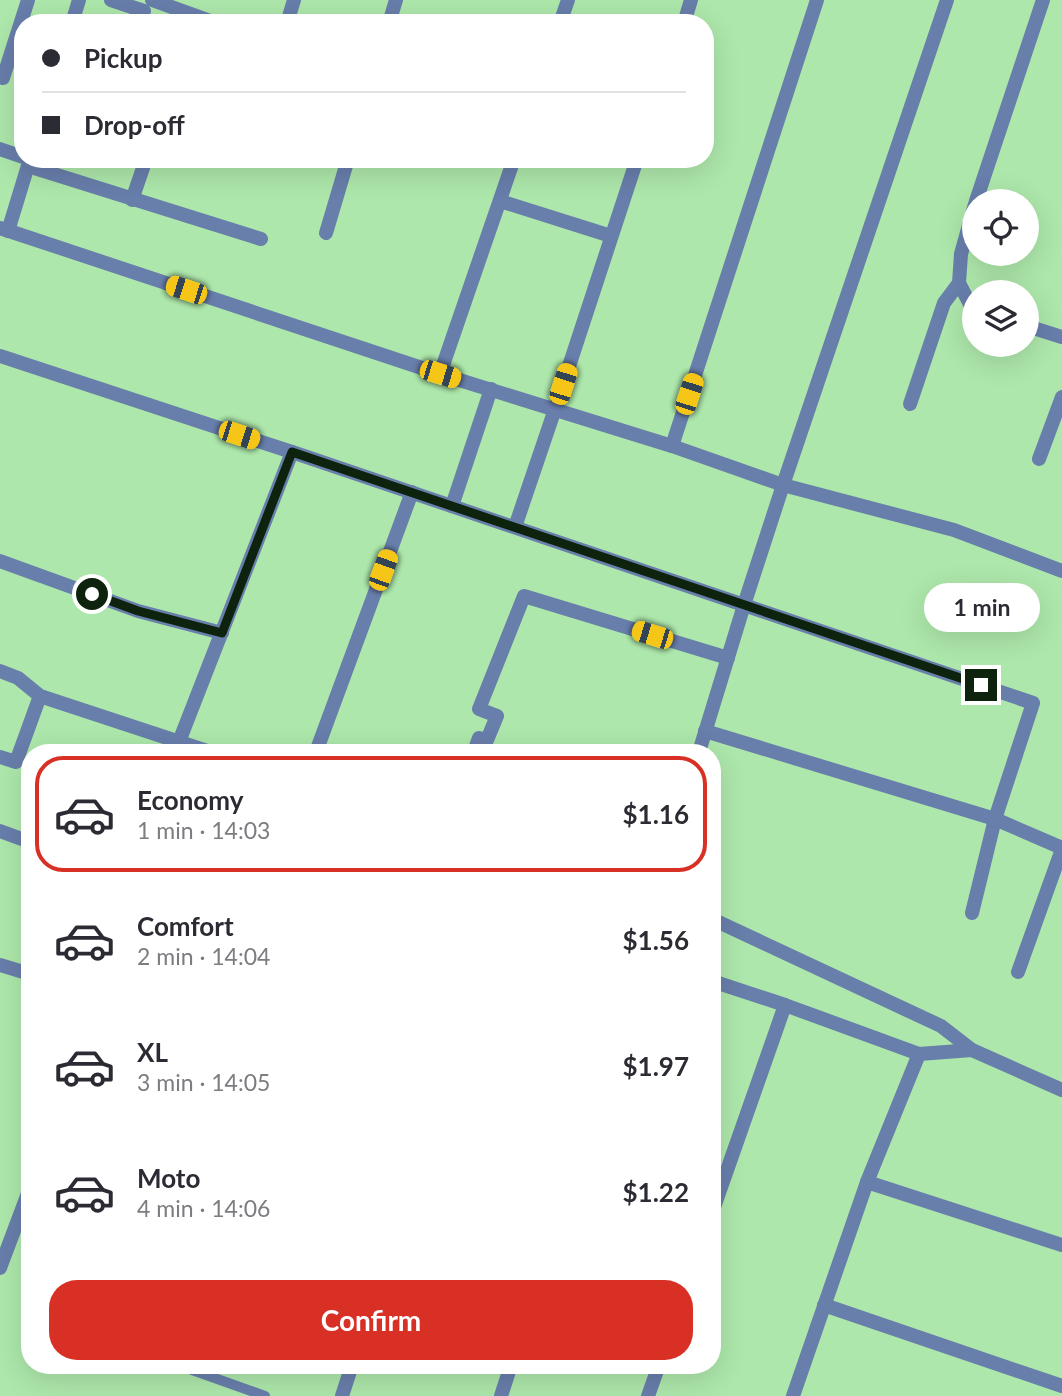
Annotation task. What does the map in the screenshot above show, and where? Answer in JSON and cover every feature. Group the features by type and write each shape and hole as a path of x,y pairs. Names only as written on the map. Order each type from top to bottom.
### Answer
{"street":[{"path":"111,0 146,8 179,5"},
{"path":"672,446 817,0"},
{"path":"701,744 783,485 947,0"},
{"path":"980,189 1043,0"},
{"path":"1,81 14,42"},
{"path":"24,168 4,229 440,374 672,446 783,485 954,530 1062,571"},
{"path":"48,168 132,200 261,239"},
{"path":"132,200 143,168"},
{"path":"326,233 345,168"},
{"path":"440,374 511,168"},
{"path":"515,527 634,168"},
{"path":"500,201 611,236"},
{"path":"962,250 959,283 962,289"},
{"path":"910,404 944,303 959,283"},
{"path":"1039,330 1062,337"},
{"path":"0,356 412,492 1033,703 995,820 972,913"},
{"path":"452,506 491,389"},
{"path":"1039,459 1062,397"},
{"path":"178,744 292,452"},
{"path":"319,744 412,492"},
{"path":"0,561 138,611 222,633"},
{"path":"477,744 480,738 487,740 497,716 479,709 524,596 728,658"},
{"path":"0,671 18,678 40,696 169,744"},
{"path":"23,744 40,696"},
{"path":"705,730 995,820 1062,848 1018,972"},
{"path":"0,757 16,762 21,748"},
{"path":"0,831 21,839"},
{"path":"721,923 941,1026 972,1049 1062,1090"},
{"path":"0,965 21,971"},
{"path":"721,984 919,1054 972,1049"},
{"path":"721,1187 785,1005"},
{"path":"793,1396 867,1182 919,1054"},
{"path":"867,1182 1062,1245"},
{"path":"0,1268 21,1212"},
{"path":"824,1305 1062,1386"},
{"path":"342,1396 349,1374"},
{"path":"501,1396 508,1374"},
{"path":"648,1396 656,1374"}],"lane":[{"path":"203,1374 265,1396"}],"route":[{"path":"92,594 138,611 222,633 292,452 981,685"}]}
